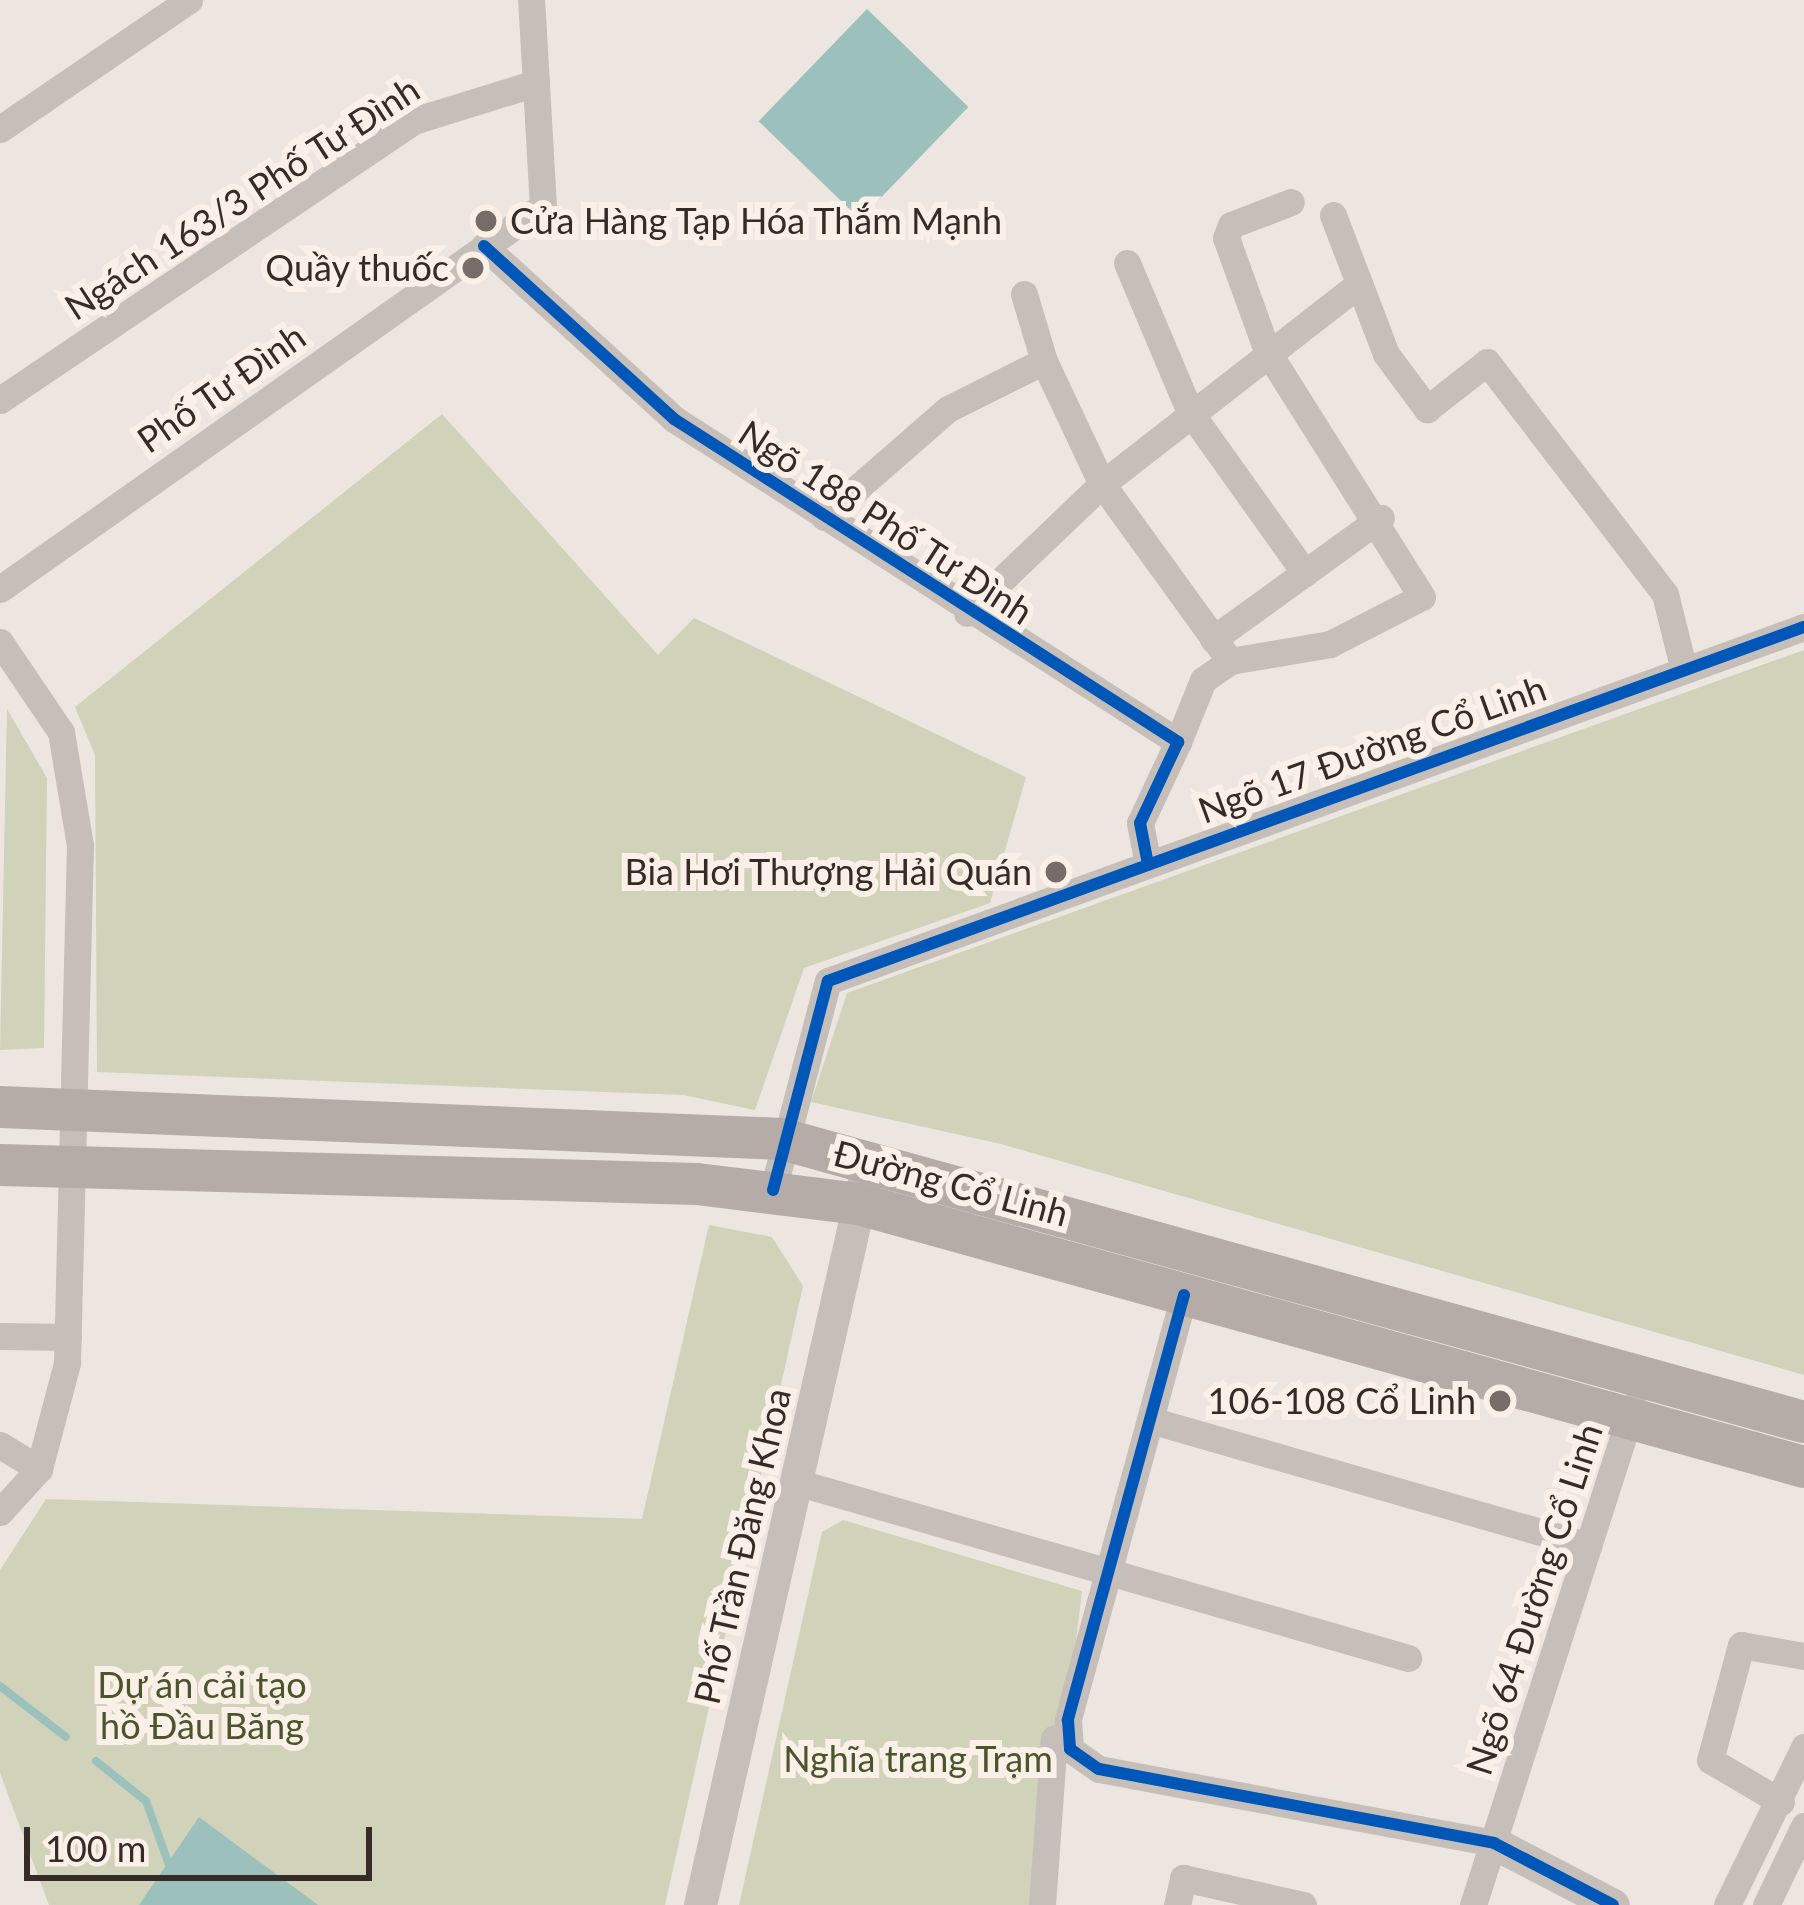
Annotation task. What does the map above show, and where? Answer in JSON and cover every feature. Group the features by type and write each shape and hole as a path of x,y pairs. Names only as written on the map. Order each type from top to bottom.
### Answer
{"main road":[{"name":"Đường Cổ Linh","path":"0,1107 782,1139 869,1157 1804,1422"},
{"name":"Đường Cổ Linh","path":"0,1166 772,1190 859,1204 1804,1467"}],"street":[{"path":"0,129 189,0"},
{"path":"531,0 536,83"},
{"name":"Phố Tư Đình","path":"0,589 543,206 536,83"},
{"name":"Ngách 163/3 Phố Tư Đình","path":"0,400 413,122 536,83"},
{"path":"1222,650 1330,644 1422,597 1382,518 1267,350 1226,238 1291,202"},
{"path":"1333,215 1386,354 1427,409 1487,362 1665,594 1684,670"},
{"name":"Ngõ 188 Phố Tư Đình","path":"484,246 674,419 967,613 1178,742"},
{"path":"1127,263 1190,412 1305,573"},
{"path":"967,613 1102,484 1267,350 1359,284"},
{"path":"1024,294 1044,362 1102,484 1222,650"},
{"path":"824,517 948,409 1044,362"},
{"path":"1147,860 1140,823 1203,680 1222,650 1305,573 1382,518"},
{"name":"Ngõ 17 Đường Cổ Linh","path":"772,1190 828,981 1147,860 1804,627"},
{"path":"0,642 51,713 74,776 75,1109 68,1337 59,1421 39,1469 0,1512"},
{"name":"Phố Trần Đăng Khoa","path":"700,1905 869,1157"},
{"path":"1184,1295 1068,1720 1081,1761 1494,1843 1613,1905"},
{"path":"0,1336 68,1337"},
{"name":"Ngõ 64 Đường Cổ Linh","path":"1474,1905 1642,1377"},
{"path":"1150,1420 1588,1546"},
{"path":"0,1445 39,1469"},
{"path":"796,1482 1408,1658"},
{"path":"1791,1794 1710,1760 1741,1645 1804,1656"},
{"path":"1042,1905 1054,1738"},
{"path":"1727,1905 1791,1794 1804,1747"},
{"path":"1766,1905 1804,1826"},
{"path":"1180,1892 1303,1905"}],"green space":[{"path":"442,414 658,655 694,618 1026,777 990,903 804,968 755,1110 683,1095 97,1072 95,755 75,707"},
{"path":"1804,650 1804,1375 1001,1144 811,1102 847,993"},
{"path":"7,709 47,778 44,1048 0,1050"},
{"name":"Dự án cải tạo hồ Đầu Băng","path":"709,1225 772,1237 803,1286 665,1905 49,1905 0,1773 0,1570 46,1499 642,1519"},
{"name":"Nghĩa trang Trạm","path":"843,1520 1082,1591 1044,1905 739,1905 822,1532"}],"water":[{"path":"867,9 968,107 860,219 759,121"},
{"path":"199,1817 318,1905 139,1905"}],"waterway":[{"path":"0,1686 66,1737"},
{"path":"96,1761 146,1801 168,1862"}],"cycle path":[{"path":"484,246 674,419 1178,742 1140,823 1147,860"},
{"path":"773,1190 828,981 1804,627"},
{"path":"1184,1295 1068,1720 1070,1749 1099,1769 1494,1843 1613,1905"}],"place":[{"name":"Cửa Hàng Tạp Hóa Thắm Mạnh","path":"486,221"},
{"name":"Quầy thuốc","path":"473,268"},
{"name":"Bia Hơi Thượng Hải Quán","path":"1056,872"},
{"name":"106-108 Cổ Linh","path":"1500,1401"}]}
